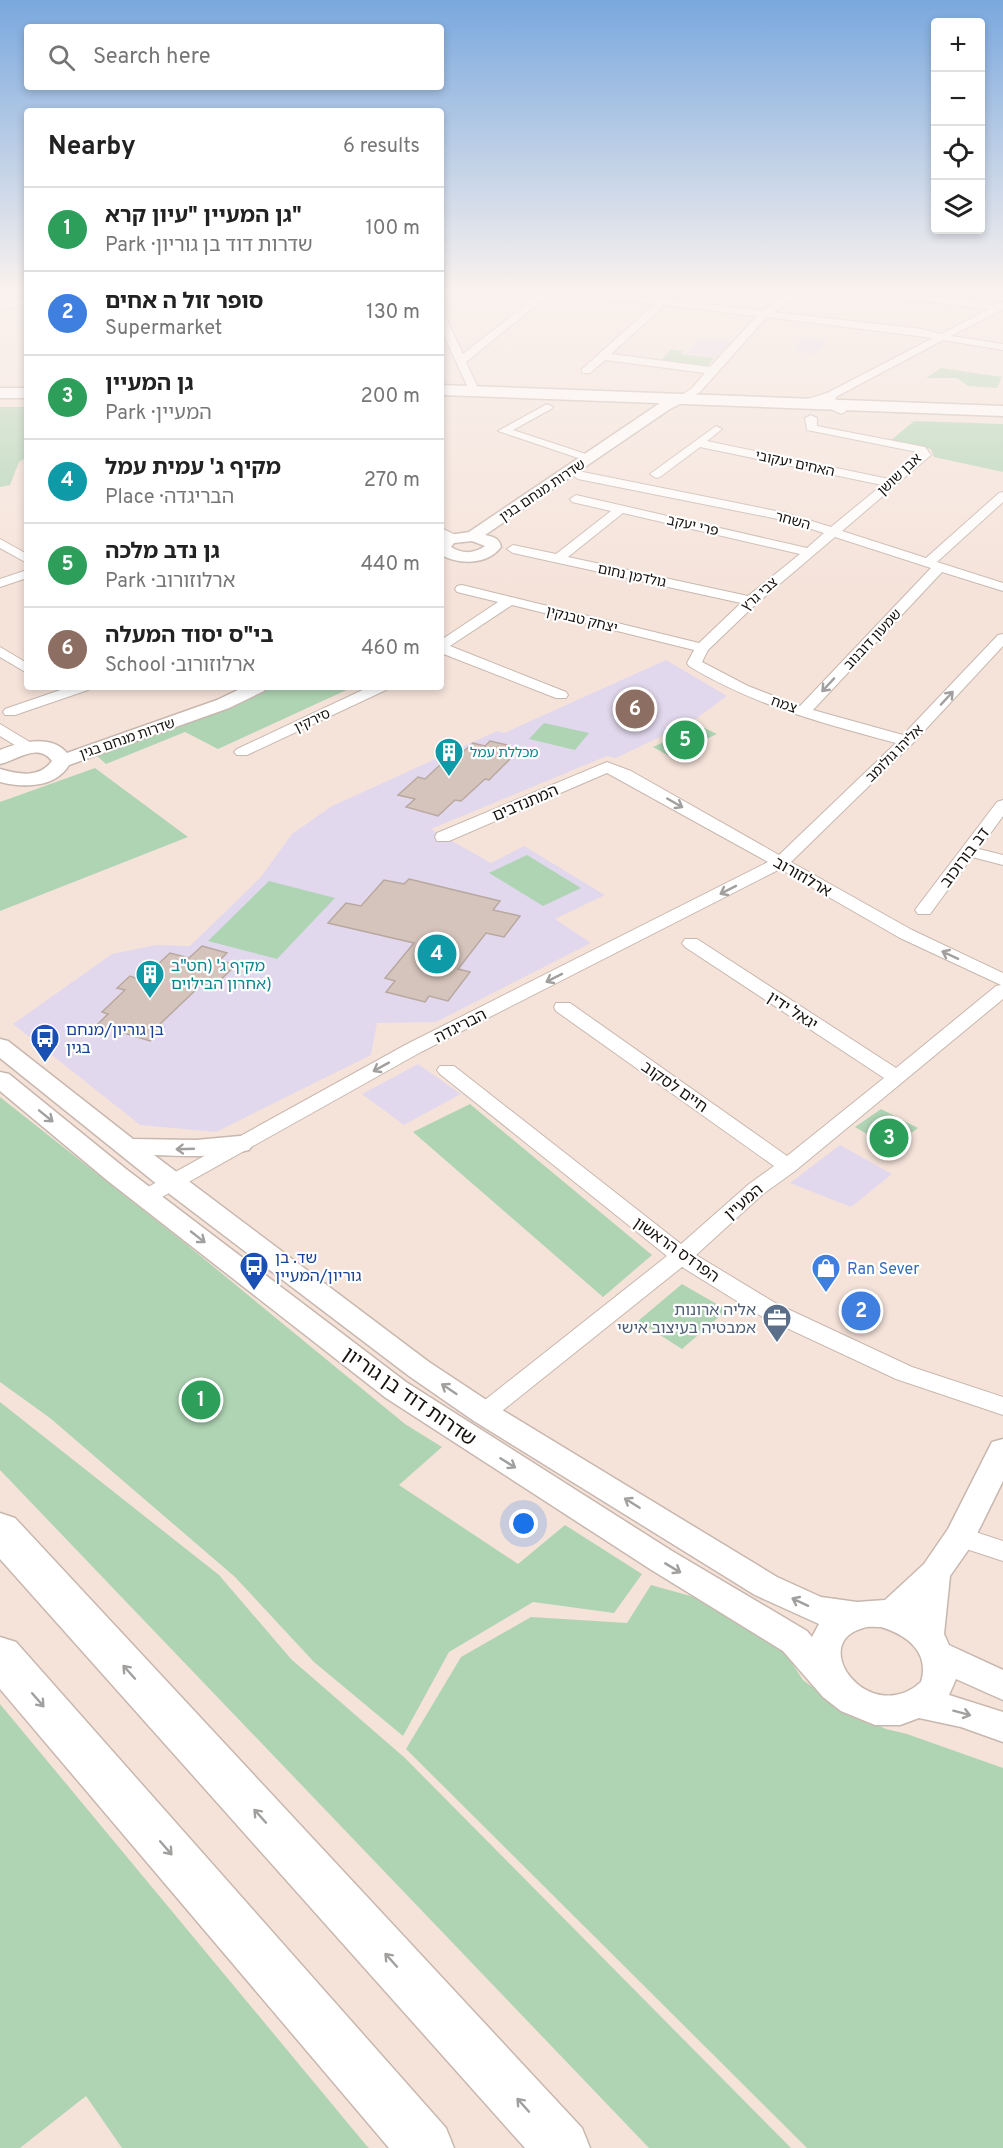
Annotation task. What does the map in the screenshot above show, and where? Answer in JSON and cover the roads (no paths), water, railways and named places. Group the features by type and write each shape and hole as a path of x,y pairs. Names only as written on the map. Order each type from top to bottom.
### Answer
{"highway":[{"path":"0,1530 562,2148"},
{"path":"0,1656 426,2148"},
{"path":"287,1988 407,2148"}],"main road":[{"path":"562,394 834,404 1003,417"},
{"path":"444,397 598,402 723,401 1003,411"},
{"path":"0,402 24,402"},
{"path":"598,402 632,407 644,411 647,418"}],"street":[{"path":"681,400 688,394"},
{"path":"834,404 850,394"},
{"name":"שדרות מנחם בגין","path":"473,536 647,418 681,400"},
{"name":"שדרות מנחם בגין","path":"445,547 466,556 481,555 491,550 493,544 489,540 681,400"},
{"path":"547,407 504,431 588,458"},
{"name":"אבן שושן","path":"811,418 811,428 921,449 925,455 833,531"},
{"path":"656,474 716,429"},
{"name":"האחים יעקובי","path":"698,443 891,483"},
{"name":"השחר","path":"578,475 786,517 1003,587"},
{"name":"שמעון דובנוב","path":"804,711 934,564 1003,496"},
{"name":"פרי יעקב","path":"576,499 809,552"},
{"path":"558,559 621,509"},
{"name":"צבי גרץ","path":"694,663 702,648 751,601 833,531"},
{"path":"445,547 473,536 489,540"},
{"path":"0,543 24,557"},
{"name":"גולדמן נחום","path":"513,549 751,601"},
{"path":"0,583 24,575"},
{"name":"יצחק טבנקין","path":"462,589 504,605 526,605 702,648"},
{"path":"444,645 504,605"},
{"name":"אליהו גולומב","path":"780,863 907,741 1003,638"},
{"path":"444,648 561,695"},
{"path":"0,651 24,667"},
{"name":"צמח","path":"694,663 716,678 804,711 907,741"},
{"path":"10,712 59,690"},
{"name":"שדרות מנחם בגין","path":"58,756 225,690"},
{"name":"שדרות מנחם בגין","path":"58,756 223,704 252,690"},
{"name":"סירקין","path":"242,752 375,690"},
{"path":"0,729 10,749 58,756 60,766 47,775 26,780 2,777"},
{"path":"880,734 891,757"},
{"name":"ארלוזורוב","path":"607,767 625,774 906,934 1003,980"},
{"name":"המתנדבים","path":"443,837 607,767"},
{"name":"דב בורוכוב","path":"924,910 1003,805"},
{"path":"968,851 1003,860"},
{"name":"הבריגדה","path":"146,1197 414,1048 780,863"},
{"name":"יגאל ידין","path":"691,943 896,1077"},
{"name":"המעיין","path":"484,1413 681,1256 756,1188 788,1166 1003,990"},
{"name":"חיים לסקוב","path":"563,1007 788,1166"},
{"name":"שדרות דוד בן גוריון","path":"0,1047 130,1147 172,1183 419,1369 484,1413 766,1586 817,1610 856,1615"},
{"name":"הפרדס הראשון","path":"447,1070 681,1256 778,1314 904,1373 1003,1406"},
{"name":"שדרות דוד בן גוריון","path":"0,1079 146,1197 396,1390 661,1560 795,1641 835,1687"},
{"path":"130,1147 196,1148 240,1144"},
{"path":"890,1616 935,1573 960,1537 1003,1450"},
{"path":"960,1537 1003,1551"},
{"path":"935,1573 933,1646 940,1680 932,1695 913,1709 899,1713 879,1712 858,1705 835,1687 825,1670 824,1647 832,1630 856,1615 882,1613 902,1619 918,1628 933,1646 1003,1686"},
{"path":"920,1704 962,1712 1003,1727"}],"place":[{"name":"בי\"ס יסוד המעלה","path":"635,709"},
{"name":"גן נדב מלכה","path":"685,740"},
{"name":"מכללת עמל","path":"449,778"},
{"name":"מקיף ג' עמית עמל","path":"437,954"},
{"name":"מקיף ג' (חט\"ב אחרון הבילוים)","path":"150,1000"},
{"name":"בן גוריון/מנחם בגין","path":"45,1064"},
{"name":"גן המעיין","path":"889,1138"},
{"name":"שד. בן גוריון/המעיין","path":"254,1292"},
{"name":"Ran Sever","path":"826,1294"},
{"name":"סופר זול ה אחים","path":"861,1311"},
{"name":"אליה ארונות אמבטיה בעיצוב אישי","path":"777,1344"},
{"name":"גן המעיין \"עיון קרא\"","path":"201,1400"}]}
